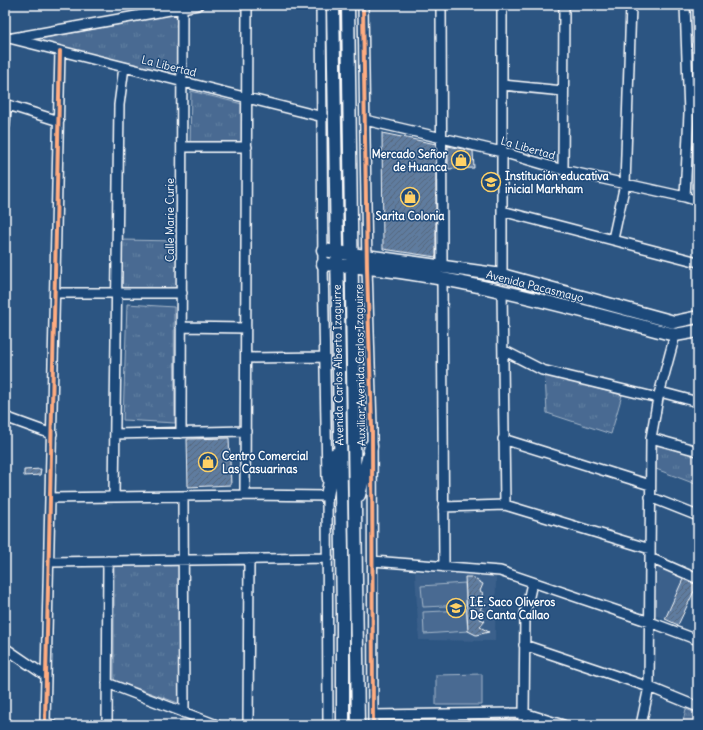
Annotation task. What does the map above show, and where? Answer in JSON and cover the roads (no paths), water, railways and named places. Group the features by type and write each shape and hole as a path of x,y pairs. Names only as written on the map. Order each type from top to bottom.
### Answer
{"main road":[{"path":"329,5 333,19"},
{"name":"Avenida Carlos Alberto Izaguirre","path":"333,5 336,265 343,612 343,725"},
{"name":"Avenida Carlos Alberto Izaguirre","path":"349,7 351,266 358,725"},
{"name":"Avenida Pacasmayo","path":"323,250 502,275 632,318 675,335 698,331"},
{"name":"Avenida Pacasmayo","path":"323,264 367,268 442,280 632,318 674,322 698,317"},
{"path":"327,496 340,429"},
{"path":"355,512 371,446"},
{"path":"343,612 356,612"}],"street":[{"path":"7,38 198,5"},
{"path":"245,495 247,5"},
{"path":"321,5 323,264 328,558 328,725"},
{"name":"Auxiliar Avenida Carlos Izaguirre","path":"364,5 367,268 373,562 373,720"},
{"path":"441,5 443,139 442,266"},
{"path":"502,5 502,275"},
{"path":"563,170 564,5"},
{"path":"613,239 625,184 631,5"},
{"path":"685,5 694,116 685,197"},
{"name":"Calle Marie Curie","path":"182,8 182,433"},
{"name":"La Libertad","path":"7,38 322,118"},
{"path":"47,724 46,676 48,562 60,51"},
{"path":"114,497 119,105 124,67"},
{"path":"502,85 563,91"},
{"path":"5,125 6,105 59,121"},
{"name":"La Libertad","path":"365,120 502,152 563,170 698,201"},
{"path":"182,147 247,147"},
{"path":"502,210 698,262"},
{"path":"442,280 444,567"},
{"path":"502,291 505,505"},
{"path":"55,293 182,293"},
{"path":"182,327 246,328"},
{"path":"641,725 649,687 651,438 659,395 675,335"},
{"path":"503,350 542,370 698,402"},
{"path":"246,358 325,357"},
{"path":"5,417 52,434"},
{"path":"115,434 246,431"},
{"path":"651,438 698,451"},
{"path":"503,439 650,484"},
{"path":"50,498 245,495 327,496"},
{"path":"183,496 184,713"},
{"path":"650,497 698,516"},
{"path":"443,507 505,505 650,553 698,579"},
{"path":"48,562 328,558"},
{"path":"248,559 248,725"},
{"path":"107,725 108,561"},
{"path":"373,562 500,571 650,622 698,640"},
{"path":"522,725 524,713 525,614 532,583"},
{"path":"524,645 649,687 698,707"},
{"path":"5,648 46,676"},
{"path":"107,683 217,725"},
{"path":"373,720 454,714 524,713 563,725"},
{"path":"453,725 454,714"},
{"path":"5,722 9,725"}],"place":[{"name":"Mercado Señor de Huanca","path":"461,160"},
{"name":"Institución educativa inicial Markham","path":"491,182"},
{"name":"Sarita Colonia","path":"410,197"},
{"name":"Centro Comercial Las Casuarinas","path":"208,462"},
{"name":"I.E. Saco Oliveros De Canta Callao","path":"456,608"}]}
